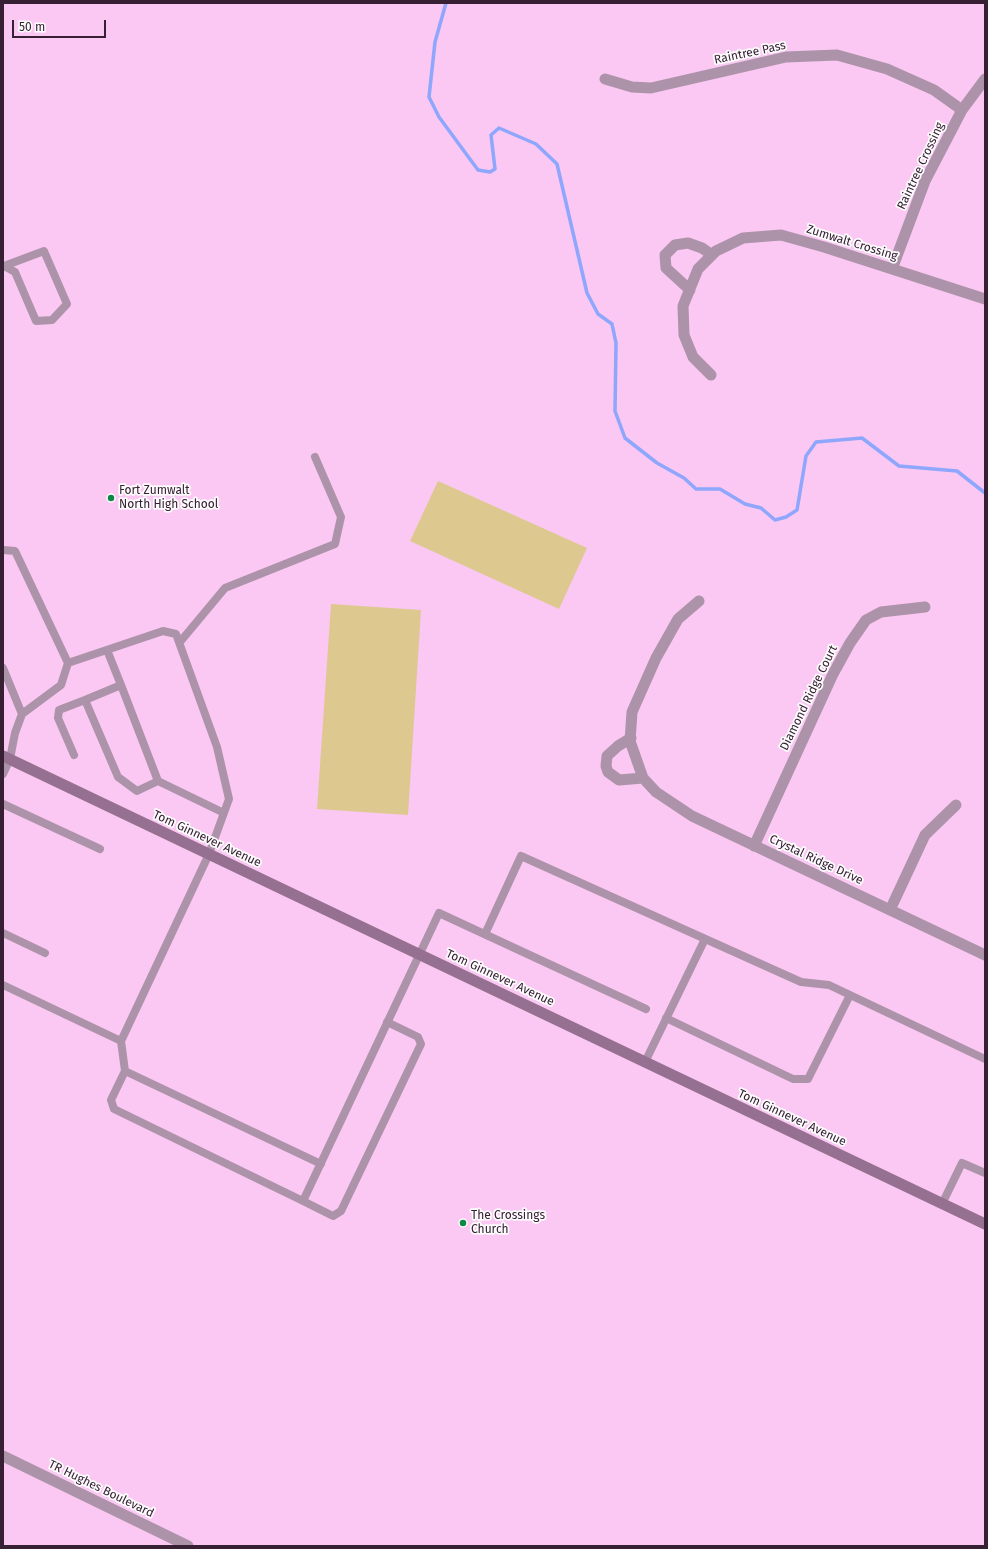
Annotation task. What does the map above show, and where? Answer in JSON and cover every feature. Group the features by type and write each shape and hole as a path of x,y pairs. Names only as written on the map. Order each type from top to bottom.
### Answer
{"main road":[{"name":"Tom Ginnever Avenue","path":"6,758 985,1224"}],"street":[{"name":"Raintree Pass","path":"605,79 632,87 651,88 786,57 837,55 887,68 934,90 962,110"},
{"name":"Raintree Crossing","path":"892,270 925,181 962,110 985,79"},
{"name":"Zumwalt Crossing","path":"711,375 693,357 684,335 683,306 698,269 716,251 743,238 781,235 824,247 985,299"},
{"path":"690,290 666,268 665,255 675,244 688,243 702,248 712,255"},
{"name":"Crystal Ridge Drive","path":"699,600 678,619 656,658 632,712 630,741 643,778 656,792 692,816 985,955"},
{"name":"Diamond Ridge Court","path":"754,846 833,674 850,643 866,620 881,612 925,607"},
{"path":"630,738 607,756 606,766 608,772 620,780 643,778"},
{"path":"890,910 925,835 956,805"},
{"name":"TR Hughes Boulevard","path":"3,1456 188,1546"}],"lane":[{"path":"44,251 67,304 52,320 36,321 15,272 4,267 44,251"},
{"path":"180,642 225,588 335,544 341,517 315,457"},
{"path":"3,550 15,551 68,663 61,685 22,714 6,758 3,774"},
{"path":"68,663 163,631 176,634 218,747 229,799 209,854 122,1041 124,1071 111,1100 114,1109 334,1216 341,1210 420,1044 418,1037 388,1022"},
{"path":"107,650 158,781 224,813"},
{"path":"3,668 22,714"},
{"path":"74,755 58,718 59,710 121,685"},
{"path":"84,700 118,777 137,791 158,781"},
{"path":"3,804 100,849"},
{"path":"485,934 521,856 801,982 829,984 985,1059"},
{"path":"304,1201 439,913 646,1009"},
{"path":"3,933 45,953"},
{"path":"645,1062 705,939"},
{"path":"3,985 122,1041"},
{"path":"666,1018 793,1079 808,1080 850,995"},
{"path":"124,1071 321,1164"},
{"path":"942,1204 962,1163 985,1173"}],"shaded area":[{"path":"438,481 587,548 559,609 410,541"},
{"path":"331,604 421,610 408,815 317,809"}],"waterway":[{"path":"446,3 435,42 429,97 439,117 478,170 490,172 495,169 491,135 499,128 536,144 557,164 587,293 598,314 612,324 616,343 615,411 625,438 657,463 684,478 696,489 720,489 745,504 761,508 775,520 786,517 797,510 806,456 816,442 862,438 899,466 957,471 985,493"}],"place":[{"name":"Fort Zumwalt North High School","path":"111,498"},
{"name":"The Crossings Church","path":"463,1223"}]}
